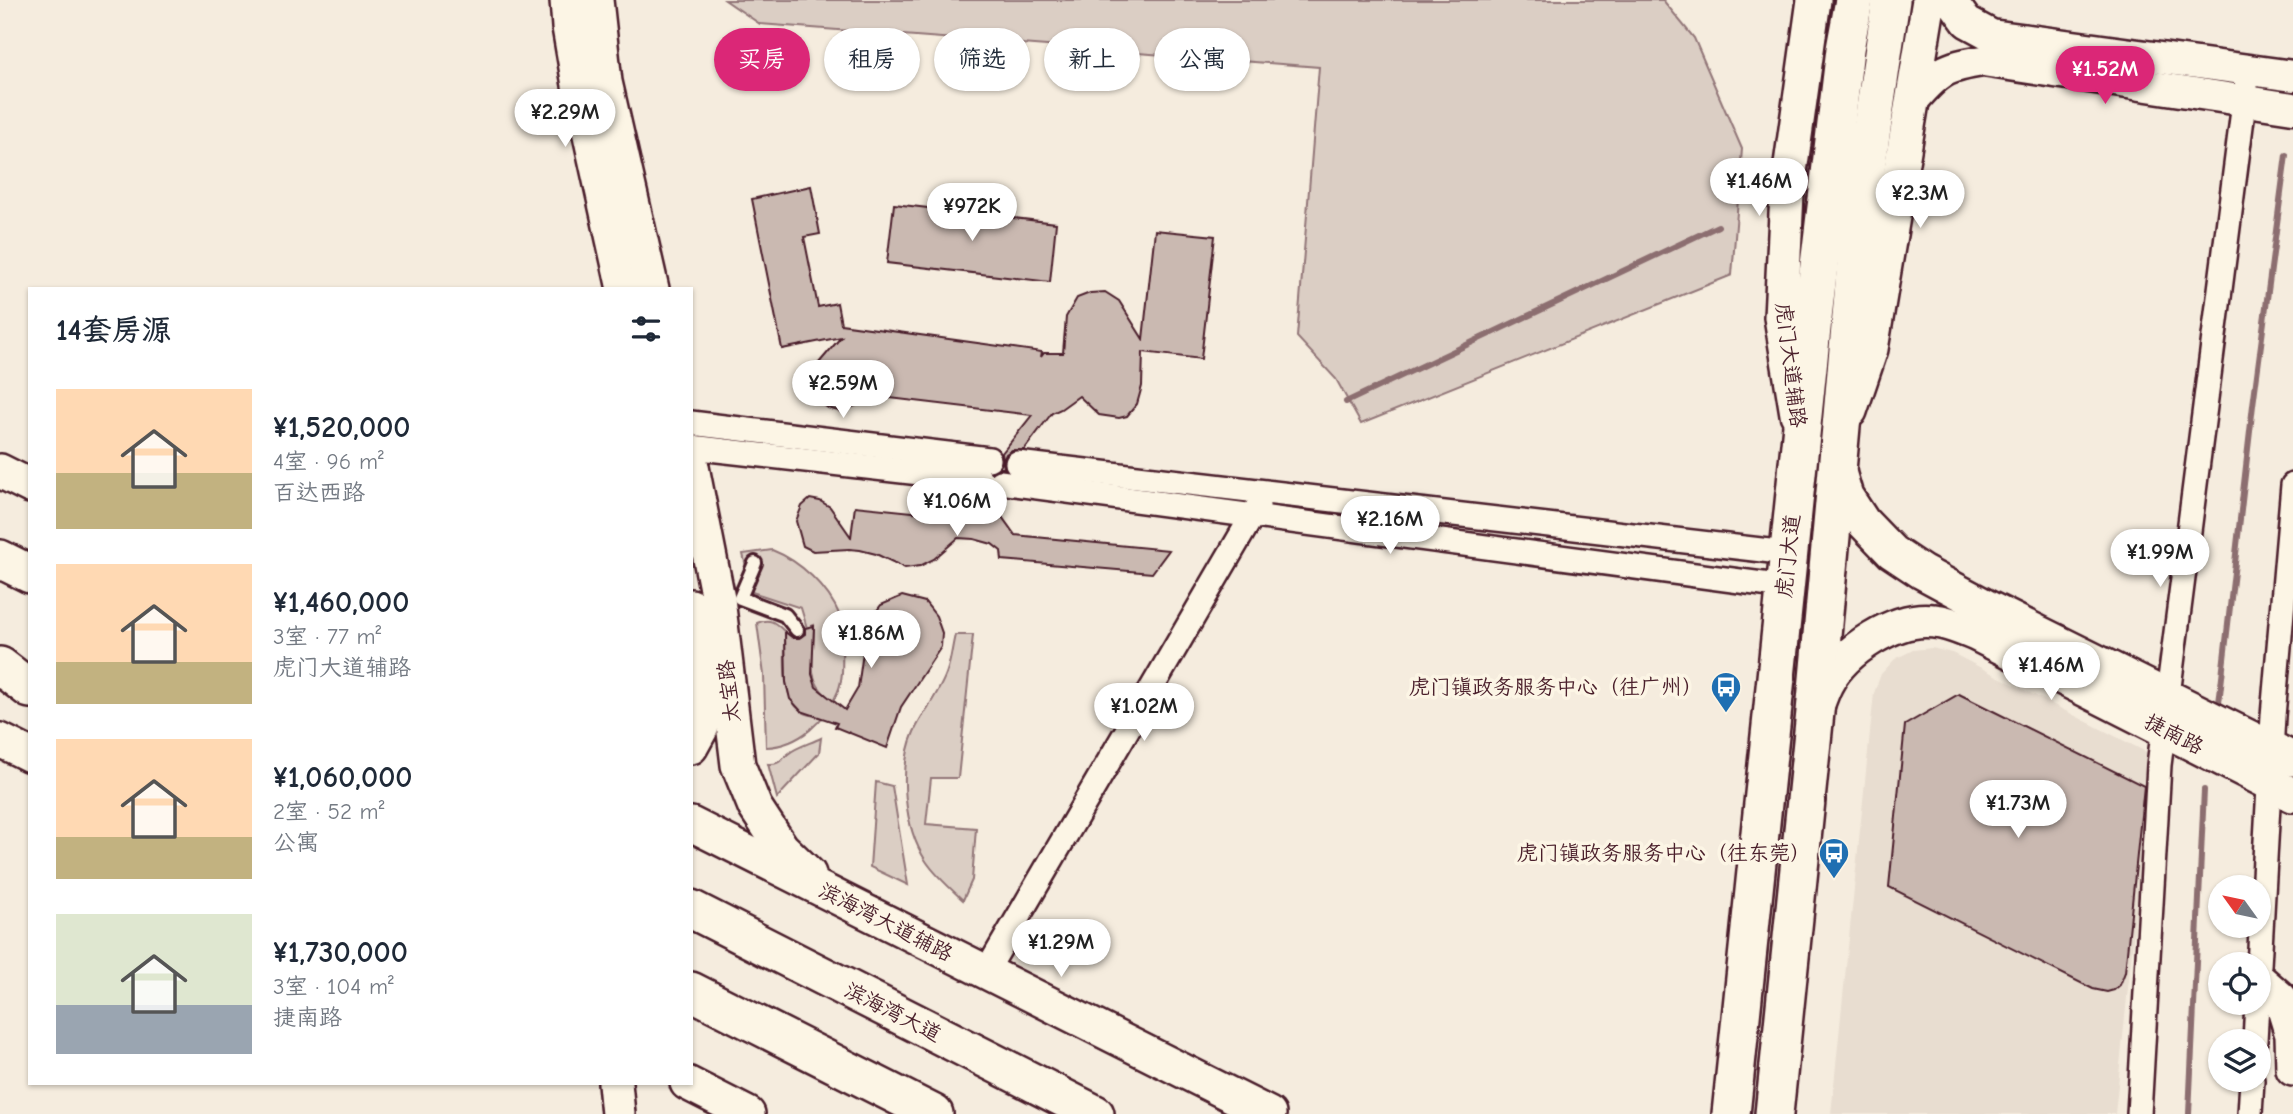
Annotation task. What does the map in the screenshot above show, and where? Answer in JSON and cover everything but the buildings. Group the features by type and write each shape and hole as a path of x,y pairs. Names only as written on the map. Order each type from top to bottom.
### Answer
{"main road":[{"path":"567,0 579,85 624,287"},
{"path":"596,0 605,82 652,287"},
{"name":"虎门大道辅路","path":"1800,438 1781,317 1787,193 1814,0"},
{"name":"虎门大道","path":"1731,1114 1800,438 1845,50 1854,0"},
{"name":"虎门大道","path":"1774,1114 1815,712 1862,196 1891,0"},
{"path":"1838,454 1871,349 1929,0"},
{"name":"捷南路","path":"1838,454 1846,496 1863,522 1892,552 2166,713 2281,789"},
{"path":"0,471 28,485"},
{"name":"太宝路","path":"693,472 718,599 738,765 755,807 782,848 828,892"},
{"path":"0,552 28,560"},
{"path":"0,559 28,573"},
{"name":"太宝路","path":"693,621 704,704 701,729 693,743"},
{"name":"捷南路","path":"1815,712 1826,683 1846,659 1874,636 1905,622 1934,621 1976,634 2166,713 2282,753"},
{"path":"0,642 28,656"},
{"path":"0,666 28,687"},
{"path":"0,740 28,754"},
{"name":"滨海湾大道辅路","path":"693,825 1269,1114"},
{"name":"滨海湾大道","path":"693,910 1095,1114"},
{"path":"2271,990 2281,999 2292,1035 2293,1069"},
{"path":"693,992 934,1114"},
{"path":"615,1085 618,1114"},
{"path":"691,1085 748,1114"},
{"path":"717,1114 729,1114"}],"street":[{"path":"1951,0 1967,22 1991,35 2293,76"},
{"path":"1913,102 1931,80 1952,66 1983,61 2293,108"},
{"path":"2139,1114 2159,765 2248,70"},
{"path":"693,424 1252,516 1787,570"},
{"path":"693,447 990,474"},
{"path":"1017,463 1265,493 1787,570"},
{"path":"2261,952 2281,789 2293,485"},
{"path":"986,972 1265,493"},
{"path":"2250,1114 2251,1092"}],"lane":[{"path":"755,563 740,598 785,615 797,630"}],"shaded area":[{"path":"725,0 1663,0 1694,38 1742,149 1732,275 1361,424 1336,379 1297,337 1319,67 1250,62 1250,28 1154,28 1154,54 1140,53 1140,28 1044,28 1044,46 1030,45 1030,28 934,28 934,37 920,36 920,28 824,29 760,24"},
{"path":"772,550 803,568 821,585 841,619 841,680 833,702 822,717 827,696 815,681 813,673 814,625 807,628 801,608 752,592 743,554"},
{"path":"772,622 785,632 785,674 789,695 801,711 822,718 800,737 778,746 766,747 764,675 757,623"},
{"path":"955,635 973,635 958,778 931,778 926,824 976,828 972,880 963,900 934,872 919,847 908,815 905,780 909,747 914,732 944,679"},
{"path":"1932,648 1952,653 2152,755 2115,1114 1831,1114 1874,693 1881,674 1895,659 1913,650"},
{"path":"821,738 819,753 777,798 768,764 777,763 795,749"},
{"path":"876,782 892,786 908,885 870,867"}],"waterway":[{"path":"2219,703 2253,405 2286,155"},
{"path":"1346,402 1718,226"},
{"path":"2189,1114 2204,790"}],"place":[{"name":"虎门镇政务服务中心（往广州）","path":"1726,714"},
{"name":"虎门镇政务服务中心（往东莞）","path":"1834,880"}]}
